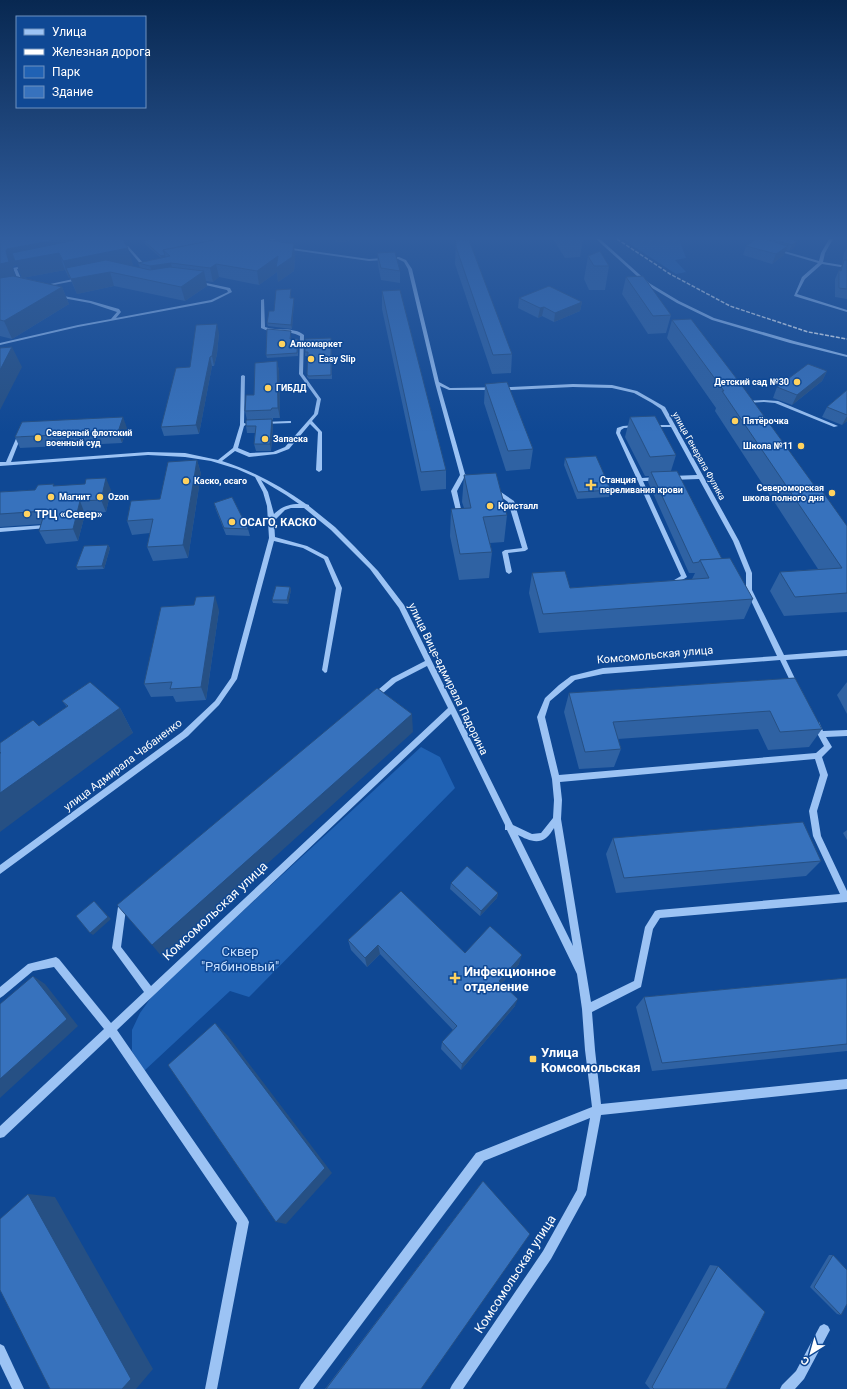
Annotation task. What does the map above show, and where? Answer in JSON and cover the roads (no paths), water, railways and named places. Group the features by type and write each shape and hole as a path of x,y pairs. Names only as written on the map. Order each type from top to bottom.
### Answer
{"street":[{"path":"98,304 113,307 119,312 112,320"},
{"path":"0,344 197,304"},
{"path":"235,449 249,455 274,453 287,448 316,414 318,399 301,374 302,335 297,332 270,331 263,328 263,304"},
{"path":"419,304 463,476 454,491 461,524"},
{"path":"682,304 713,319 847,356"},
{"path":"824,304 847,311"},
{"path":"10,349 19,340"},
{"path":"219,461 235,449 242,425 243,376"},
{"name":"улица Генерала Фулика","path":"438,383 449,389 570,385 625,389 649,398 663,408 699,477 736,541 749,573 749,590 781,658 800,692"},
{"path":"746,402 776,402 836,426"},
{"path":"258,424 289,422"},
{"path":"310,422 320,432 319,470"},
{"path":"242,425 250,424"},
{"path":"672,426 623,427 619,429 618,433 684,577"},
{"path":"8,463 21,431"},
{"name":"улица Вице-адмирала Падорина","path":"0,464 137,454 185,455 219,461 254,474 307,506 341,536 373,568 402,607 508,827"},
{"name":"улица Адмирала Чабаненко","path":"0,870 185,734 216,703 234,678 272,538 272,520 268,499 261,483 254,474"},
{"path":"463,476 477,482"},
{"path":"640,480 699,477"},
{"path":"492,489 511,501 525,549 505,552 509,572"},
{"path":"272,520 279,510 289,506 307,506"},
{"path":"0,530 45,527"},
{"path":"272,538 305,547 326,558 338,588 325,670"},
{"path":"742,574 749,573"},
{"path":"664,586 672,585 684,577 692,576"},
{"name":"Комсомольская улица","path":"456,1389 547,1255 582,1191 597,1110 583,978 557,819 558,800 556,779 541,717 547,700 560,687 573,678 603,671 847,653"},
{"path":"371,700 394,680 429,662"},
{"name":"Комсомольская улица","path":"0,1133 451,710"},
{"path":"556,779 818,756 828,748 814,720"},
{"path":"822,734 847,733"},
{"path":"587,1009 638,984 649,927 658,914 846,898 817,836 813,811 824,775 818,756"},
{"path":"508,827 532,838 543,836 557,819"},
{"name":"Комсомольская улица","path":"508,827 583,978"},
{"path":"134,897 122,906 116,948 150,992"},
{"path":"0,993 31,967 56,962 110,1029 243,1222 211,1389"},
{"path":"305,1389 480,1157 597,1110 847,1084"},
{"path":"786,1389 800,1376 824,1330"},
{"path":"0,1350 18,1389"}],"railway":[{"path":"726,304 808,332 847,339"}],"place":[{"name":"Алкомаркет","path":"282,344"},
{"name":"Easy Slip","path":"311,359"},
{"name":"Детский сад №30","path":"797,382"},
{"name":"ГИБДД","path":"268,388"},
{"name":"Пятёрочка","path":"735,421"},
{"name":"Северный флотский военный суд","path":"38,438"},
{"name":"Запаска","path":"265,439"},
{"name":"Школа №11","path":"801,446"},
{"name":"Каско, осаго","path":"186,481"},
{"name":"Станция переливания крови","path":"591,485"},
{"name":"Североморская школа полного дня","path":"832,493"},
{"name":"Магнит","path":"51,497"},
{"name":"Ozon","path":"100,497"},
{"name":"Кристалл","path":"490,506"},
{"name":"ТРЦ «Север»","path":"27,514"},
{"name":"ОСАГО, КАСКО","path":"232,522"},
{"name":"Инфекционное отделение","path":"455,978"},
{"name":"Улица Комсомольская","path":"533,1059"}],"park label":[{"name":"Сквер \"Рябиновый\"","path":"240,958"}]}
